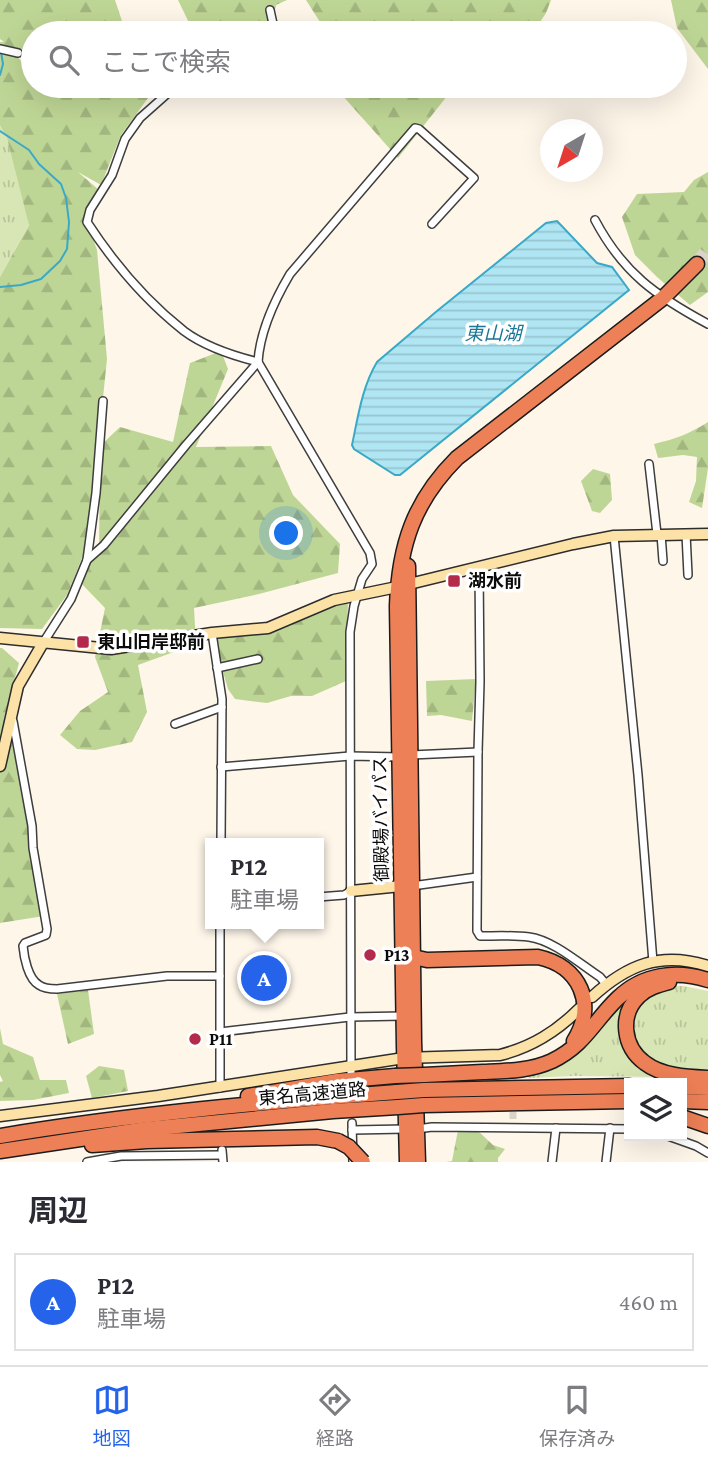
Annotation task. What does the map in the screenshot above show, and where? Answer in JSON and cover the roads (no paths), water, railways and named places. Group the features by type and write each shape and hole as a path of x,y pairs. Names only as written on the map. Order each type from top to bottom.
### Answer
{"highway":[{"name":"御殿場バイパス","path":"418,1162 412,1129 410,1058 414,973 418,964 407,886 402,586 421,509 446,469 472,445 663,298 697,264"},
{"name":"御殿場バイパス","path":"410,1058 403,1016 415,955"},
{"path":"415,955 538,957 562,965 572,974 582,990 584,1011 579,1034 561,1055"},
{"path":"145,1115 337,1081 396,1076 424,1082 523,1070 568,1053 617,999 643,981 675,974 708,980"},
{"path":"708,987 679,982 653,987 642,993 633,1003 625,1030 634,1052 651,1067 664,1072 708,1078"},
{"name":"東名高速道路","path":"0,1152 147,1129 333,1111 398,1099 424,1082 624,1086"},
{"path":"687,1087 708,1088"},
{"name":"東名高速道路","path":"0,1136 145,1115 398,1099 424,1105 624,1101"},
{"path":"687,1101 708,1102"},
{"path":"474,1103 487,1109 624,1110"},
{"path":"687,1119 708,1126"},
{"name":"御殿場バイパス","path":"407,1162 412,1129"},
{"path":"0,1152 147,1141 317,1137 338,1141 349,1147 363,1162"}],"street":[{"path":"270,10 272,21"},
{"path":"0,49 18,53"},
{"path":"162,98 140,118 125,139 112,175 90,210 87,222 145,295 185,332 226,354 258,362"},
{"path":"351,1069 349,632 362,579 372,564 370,553 258,362 259,346 276,298 290,274 415,128 474,178 432,224"},
{"path":"595,220 604,238 622,262 646,286 708,324"},
{"path":"87,560 104,545 258,362"},
{"path":"0,766 18,686 71,599 87,560 96,493 103,401"},
{"path":"649,464 663,561"},
{"path":"685,534 688,575"},
{"path":"0,638 110,649 212,633 268,628 334,600 573,544 614,536 708,534"},
{"path":"614,536 638,775 653,962"},
{"path":"479,567 477,931 480,936 531,937 541,940 600,977 606,984"},
{"path":"212,633 222,707 221,838"},
{"path":"217,667 258,659"},
{"path":"175,724 222,707"},
{"path":"11,712 47,929 46,935 23,946 26,965 35,982 39,986 57,989 167,976 220,976"},
{"path":"221,767 350,756 478,752"},
{"path":"324,897 477,877"},
{"path":"220,929 220,1089"},
{"path":"592,997 606,984 629,970 653,962 677,961 708,966"},
{"path":"0,1116 220,1089 410,1058 514,1056 552,1033 579,1009"},
{"path":"220,1032 350,1017 403,1016"},
{"path":"353,1162 352,1126 412,1129 513,1123 556,1128 624,1129"},
{"path":"552,1162 556,1128"},
{"path":"606,1162 610,1128"},
{"path":"680,1141 708,1153"},
{"path":"87,1162 121,1156 222,1156"}],"water":[{"name":"東山湖","path":"557,221 597,263 612,267 629,290 400,475 395,475 354,449 352,445 361,402 377,362 546,223"}],"waterway":[{"path":"0,75 3,64 1,52"},
{"path":"0,131 29,150 39,164 61,184 69,222 67,249 60,261 41,279 0,287"}],"tunnel":[{"path":"697,264 708,250"},
{"path":"513,1090 514,1061"},
{"path":"513,1102 513,1119"}],"place":[{"name":"湖水前","path":"454,581"},
{"name":"東山旧岸邸前","path":"83,642"},
{"name":"P13","path":"370,955"},
{"name":"P12","path":"264,978"},
{"name":"P11","path":"195,1039"}]}
